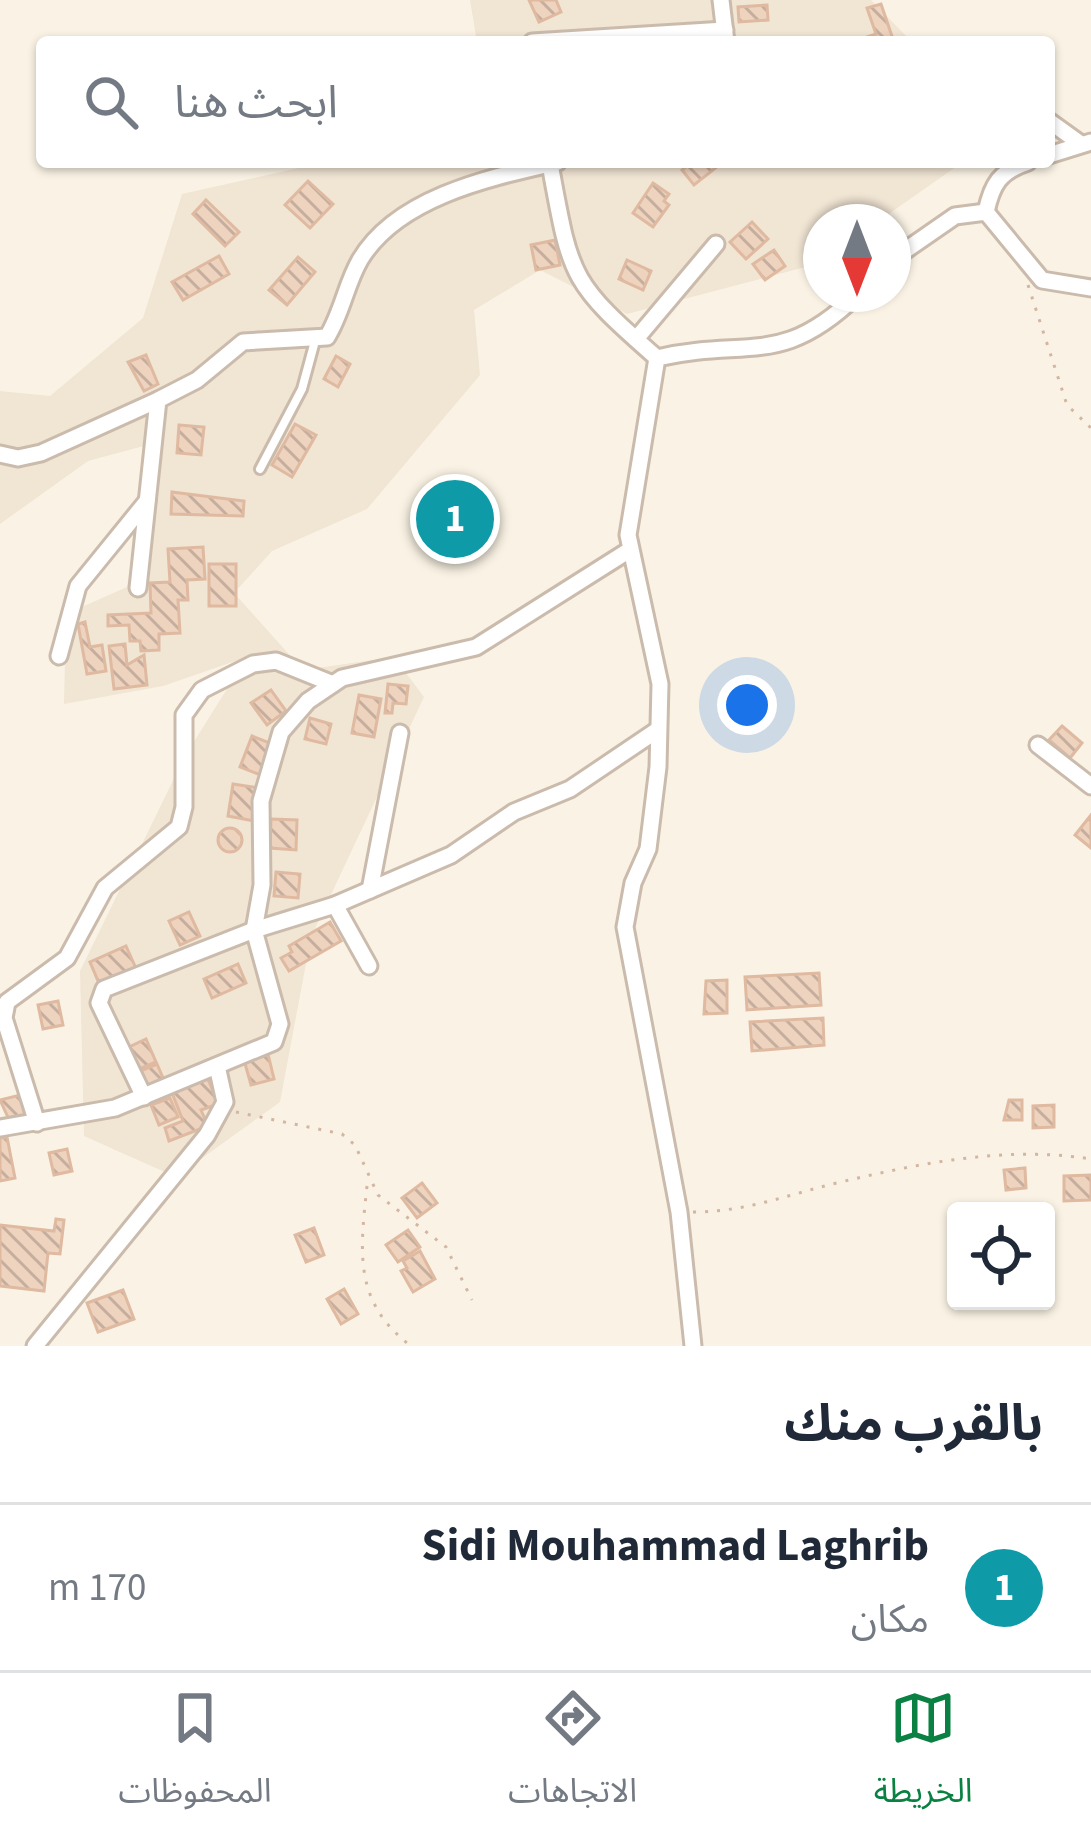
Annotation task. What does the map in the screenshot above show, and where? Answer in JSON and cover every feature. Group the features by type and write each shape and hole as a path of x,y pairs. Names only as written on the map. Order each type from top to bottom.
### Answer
{"street":[{"path":"722,0 725,36"},
{"path":"1055,125 1086,143"},
{"path":"1055,153 1086,143"},
{"path":"0,454 18,458 40,453 158,400 197,380 243,342 315,341 329,335 358,263 404,218 452,193 537,168"},
{"path":"555,168 572,268 587,295 657,358 791,343 814,333 838,312"},
{"path":"986,212 992,188 1005,168"},
{"path":"911,246 955,215 986,212"},
{"path":"986,212 1028,268 1061,287 1091,288"},
{"path":"636,339 716,244"},
{"path":"657,358 628,551 660,684 658,766 648,849 633,883 625,927 679,1212 693,1346"},
{"path":"138,588 158,400"},
{"path":"59,656 78,586 147,500"},
{"path":"0,1128 144,1097 274,1042 280,1031 254,930 262,885 261,801 281,732 308,701 332,684 382,665 476,647 628,551"},
{"path":"37,1123 4,1018 7,1002 67,958 105,888 179,826 184,807 184,715 192,700 253,664 276,661 332,684"},
{"path":"144,1097 99,995 452,855 514,812 570,789 656,730"},
{"path":"370,890 400,733"},
{"path":"1039,746 1091,786"},
{"path":"334,905 369,966"},
{"path":"35,1346 207,1136 222,1110 225,1093 217,1066"}],"lane":[{"path":"260,469 302,389 315,341"}],"path":[{"path":"1028,268 1030,301 1052,349 1066,405 1091,428"},
{"path":"222,1110 342,1134 363,1159 368,1182 362,1282 380,1318 410,1346"},
{"path":"679,1212 746,1210 842,1182 963,1156 1035,1152 1091,1159"},
{"path":"368,1182 446,1247 472,1300"}],"shaded area":[{"path":"470,0 871,0 906,36 476,36"},
{"path":"298,168 954,168 903,204 803,204 803,268 627,314 540,270 474,310 480,375 367,509 272,551 234,593 303,670 394,657 424,697 311,937 280,1102 176,1177 84,1136 80,971 185,756 247,657 163,686 64,704 66,614 127,587 151,444 88,461 0,524 0,391 50,396 143,318 182,194"}],"building":[{"path":"529,0 556,0 561,12 539,22"},
{"path":"881,4 892,36 870,36 876,34 867,8"},
{"path":"767,5 768,20 739,22 738,7"},
{"path":"684,168 715,168 694,185"},
{"path":"308,181 333,204 310,228 285,205"},
{"path":"653,183 669,194 664,201 669,205 653,227 633,213"},
{"path":"206,200 239,232 225,246 193,214"},
{"path":"752,222 768,239 746,259 730,242"},
{"path":"555,240 560,265 536,270 531,245"},
{"path":"774,250 785,266 765,280 753,264"},
{"path":"219,256 229,274 183,300 172,282"},
{"path":"298,257 315,272 287,305 269,290"},
{"path":"627,260 651,271 643,290 619,279"},
{"path":"146,355 158,384 144,391 128,362"},
{"path":"336,356 350,364 338,387 324,379"},
{"path":"295,424 316,435 292,477 272,465"},
{"path":"179,425 204,427 201,455 177,453"},
{"path":"172,492 244,501 243,516 171,514"},
{"path":"203,547 205,579 187,580 188,600 178,600 180,633 159,634 159,650 141,651 140,641 130,641 129,625 108,626 108,615 151,613 150,583 170,582 168,549"},
{"path":"209,564 236,564 236,606 209,606"},
{"path":"85,622 90,647 102,645 106,671 87,674 78,624"},
{"path":"125,644 127,665 144,655 147,685 114,689 109,646"},
{"path":"388,684 408,686 406,704 393,703 392,713 385,713"},
{"path":"271,690 286,711 267,725 251,703"},
{"path":"359,695 381,699 374,737 352,733"},
{"path":"310,718 331,724 326,744 305,739"},
{"path":"1062,726 1082,743 1070,758 1049,740"},
{"path":"252,736 275,745 263,776 240,767"},
{"path":"233,784 260,788 254,821 228,816"},
{"path":"1091,815 1091,848 1075,835"},
{"path":"271,819 297,820 296,850 270,848"},
{"path":"225,828 235,828 242,840 235,852 225,852 218,845 218,835"},
{"path":"276,872 300,874 298,898 274,896"},
{"path":"189,912 200,936 180,945 169,921"},
{"path":"330,922 341,941 289,971 281,958 292,952 289,946"},
{"path":"126,946 138,973 101,988 90,962"},
{"path":"238,964 246,983 212,998 204,979"},
{"path":"819,973 821,1005 747,1010 745,977"},
{"path":"727,980 727,1013 704,1014 706,981"},
{"path":"58,1001 63,1025 43,1029 38,1005"},
{"path":"823,1018 824,1045 752,1051 750,1022"},
{"path":"146,1039 156,1062 137,1070 127,1048"},
{"path":"268,1054 274,1079 251,1085 244,1060"},
{"path":"157,1064 166,1085 147,1093 138,1072"},
{"path":"208,1079 218,1104 201,1110 208,1126 169,1141 165,1128 183,1121 172,1093"},
{"path":"20,1095 26,1120 11,1124 0,1100"},
{"path":"170,1098 178,1117 159,1125 151,1105"},
{"path":"1009,1100 1022,1100 1022,1120 1004,1120"},
{"path":"1054,1105 1054,1127 1033,1128 1033,1106"},
{"path":"7,1137 15,1178 0,1181 0,1138"},
{"path":"67,1149 72,1171 54,1175 49,1153"},
{"path":"1025,1168 1026,1188 1006,1190 1004,1170"},
{"path":"1091,1175 1091,1200 1064,1201 1064,1176"},
{"path":"422,1183 437,1203 417,1218 402,1198"},
{"path":"56,1219 64,1220 60,1254 48,1253 44,1291 0,1286 0,1225 54,1231"},
{"path":"314,1228 324,1255 306,1262 295,1235"},
{"path":"408,1230 420,1247 398,1262 386,1245"},
{"path":"420,1251 435,1279 413,1292 401,1271 407,1268 403,1261"},
{"path":"344,1289 358,1314 341,1324 327,1299"},
{"path":"123,1290 134,1319 98,1332 87,1303"}],"place":[{"name":"Sidi Mouhammad Laghrib","path":"455,519"}]}
